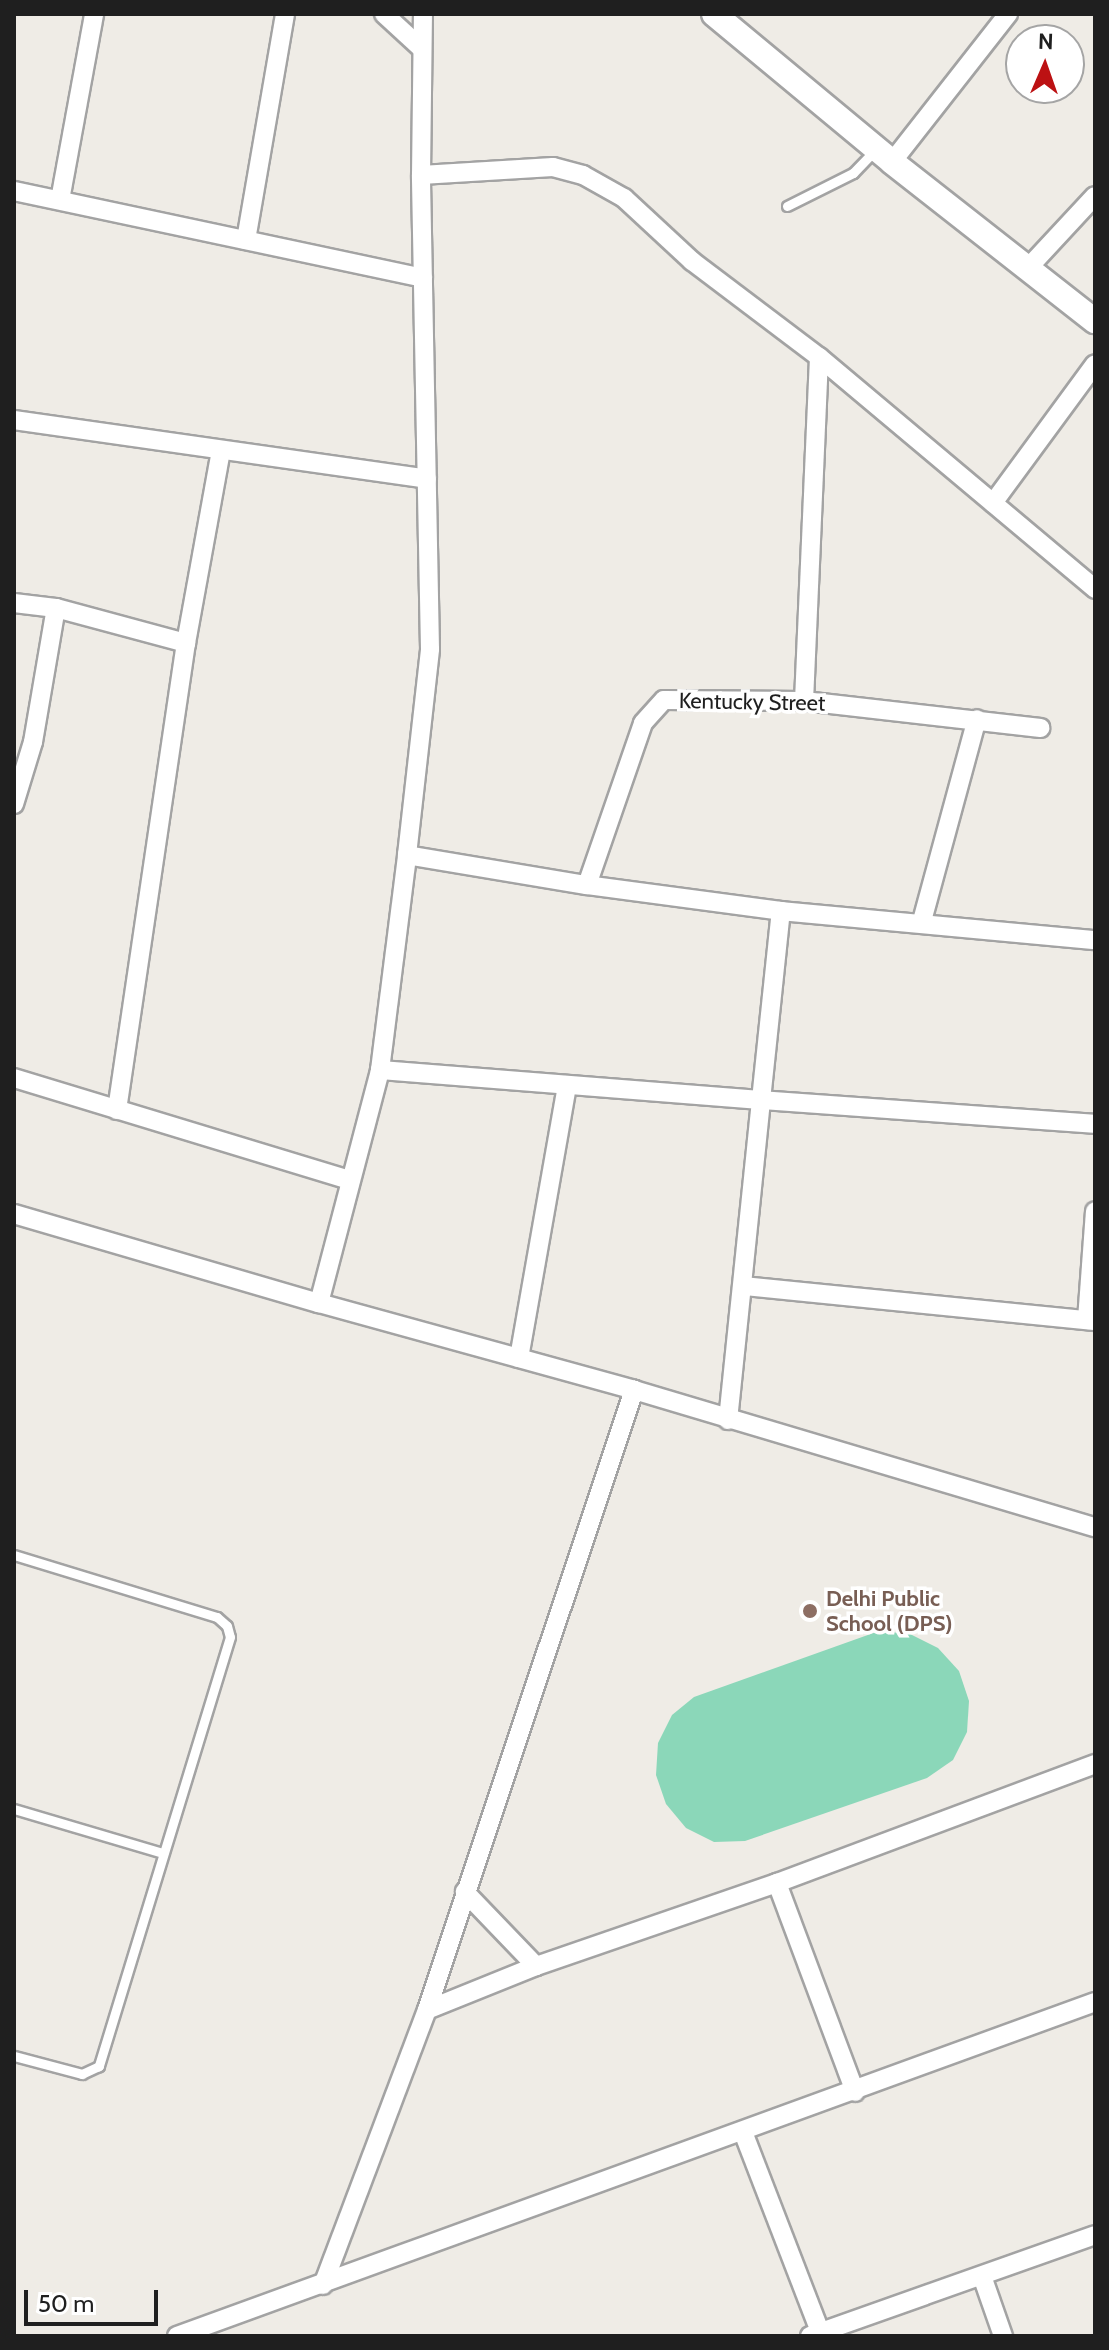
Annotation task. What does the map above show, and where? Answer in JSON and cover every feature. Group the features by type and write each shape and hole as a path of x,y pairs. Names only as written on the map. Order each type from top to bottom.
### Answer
{"street":[{"path":"60,200 94,14"},
{"path":"246,240 285,14"},
{"path":"384,14 421,48"},
{"path":"319,1303 380,1070 430,649 421,175 423,14"},
{"path":"714,14 884,155 1095,321"},
{"path":"884,155 1008,14"},
{"path":"421,175 553,167 583,175 624,198 692,261 819,357 1095,589"},
{"path":"14,191 423,278"},
{"path":"1028,268 1095,196"},
{"path":"804,701 819,357"},
{"path":"993,503 1095,364"},
{"path":"14,420 427,479"},
{"path":"117,1110 186,643 221,450"},
{"path":"14,603 56,608 186,643"},
{"path":"14,804 33,742 56,608"},
{"name":"Kentucky Street","path":"587,885 643,723 664,700 804,701 1040,728"},
{"path":"922,921 977,719"},
{"path":"407,855 587,885 781,911 922,921 1095,940"},
{"path":"728,1420 781,911"},
{"path":"380,1070 1095,1124"},
{"path":"14,1078 350,1180"},
{"path":"519,1358 567,1085"},
{"path":"744,1286 1091,1320 1095,1211"},
{"path":"14,1214 634,1390 1095,1527"},
{"path":"323,2285 427,2010 634,1390"},
{"path":"427,2010 536,1966 777,1883 1095,1764"},
{"path":"777,1883 855,2092"},
{"path":"465,1892 536,1966"},
{"path":"177,2336 855,2092 1095,2002"},
{"path":"743,2132 815,2334 1095,2235"},
{"path":"982,2276 1003,2336"}],"lane":[{"path":"787,206 884,155"},
{"path":"14,1555 217,1617 227,1626 230,1637 99,2066 82,2074 14,2056"},
{"path":"14,1809 163,1853"}],"green space":[{"path":"879,1631 910,1634 938,1648 959,1671 969,1701 967,1732 953,1760 927,1778 745,1841 714,1842 686,1828 666,1804 656,1775 658,1743 672,1715 694,1697"}],"place":[{"name":"Delhi Public School (DPS)","path":"810,1611"}]}
